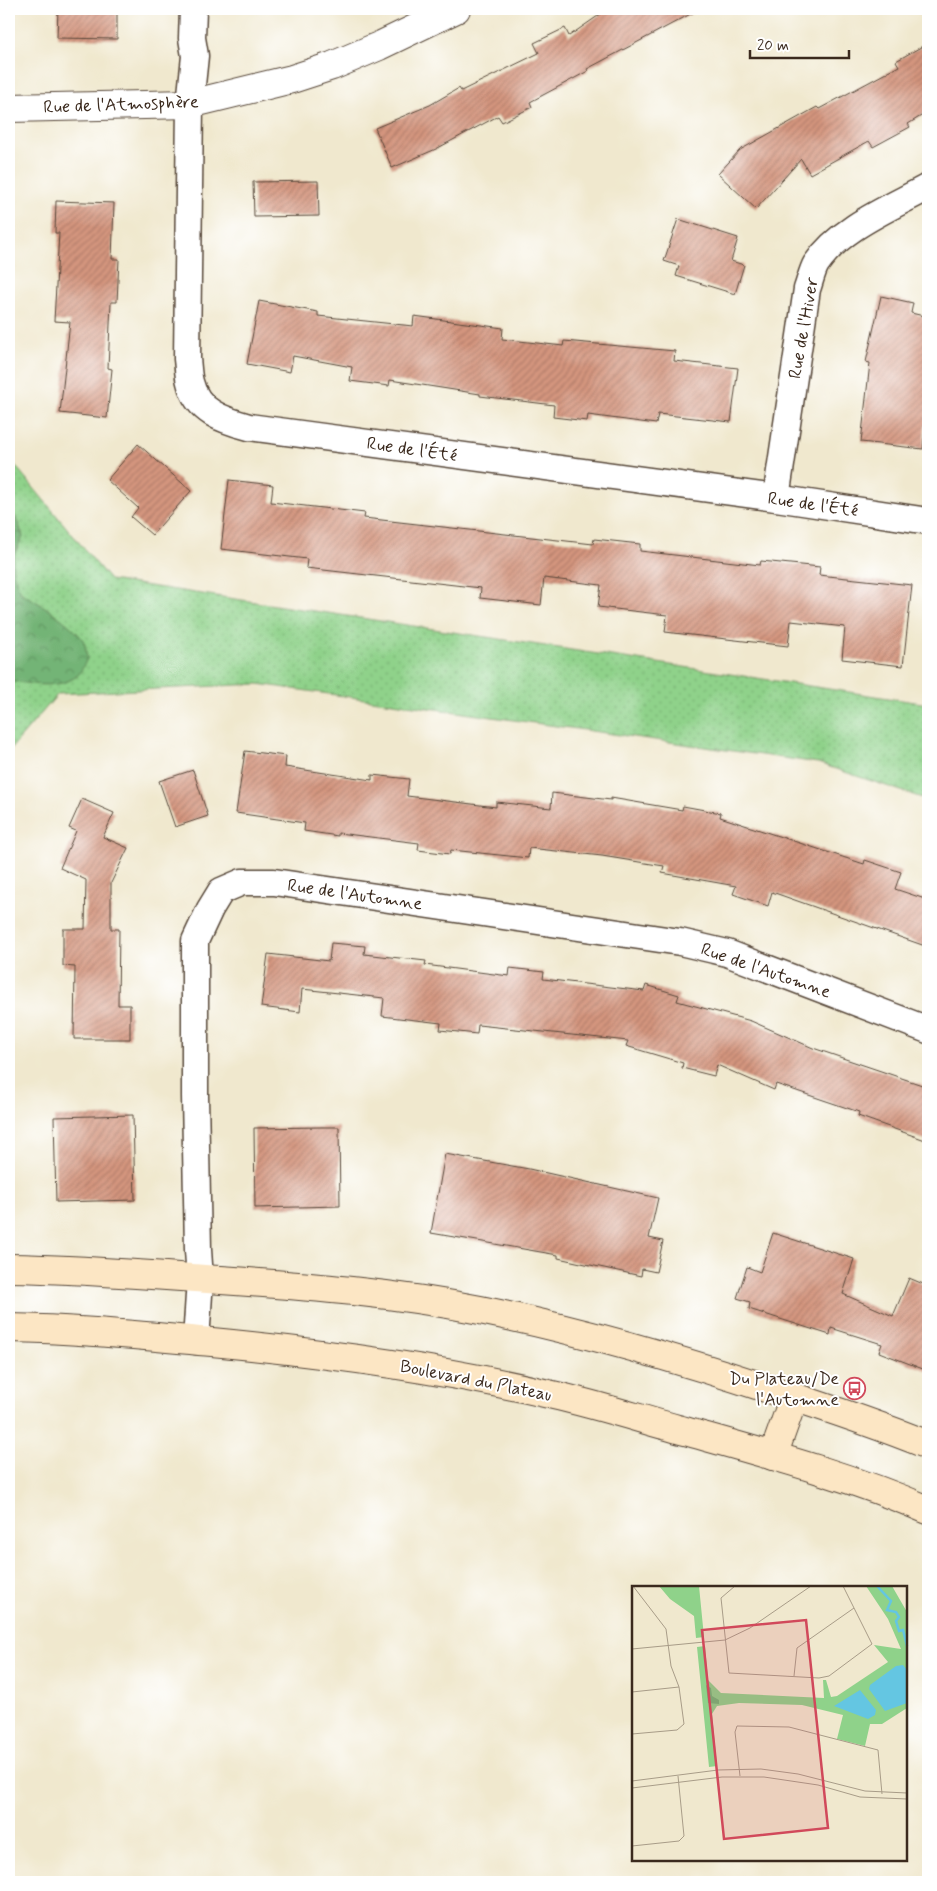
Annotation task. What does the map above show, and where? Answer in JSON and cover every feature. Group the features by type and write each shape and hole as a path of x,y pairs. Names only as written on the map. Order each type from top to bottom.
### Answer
{"main road":[{"path":"9,1268 61,1269 304,1286 391,1296 478,1310 564,1329 652,1353 882,1426 928,1445"},
{"name":"Boulevard du Plateau","path":"9,1328 104,1333 312,1352 411,1366 488,1381 554,1395 773,1456 888,1493 928,1510"},
{"path":"773,1456 794,1397"}],"street":[{"name":"Rue de l'Été","path":"193,9 192,38 195,56 190,104 187,359 190,383 201,406 222,419 249,426 776,498 928,521"},
{"name":"Rue de l'Atmosphère","path":"9,108 190,104 332,66 388,42 456,9"},
{"name":"Rue de l'Hiver","path":"776,498 807,289 815,265 832,244 850,230 928,188"},
{"name":"Rue de l'Automne","path":"196,1341 200,1279 198,1250 195,941 221,891 242,882 274,882 680,942 727,953 928,1030"}],"green space":[{"path":"9,458 110,580 928,704 928,800 818,763 258,684 58,694 9,751"},
{"path":"9,505 23,537 13,559 13,572 22,594 64,621 78,634 85,644 87,659 80,673 61,683 43,685 9,680"}],"building":[{"path":"58,9 117,9 117,39 57,38"},
{"path":"608,9 700,9 587,69 588,71 530,102 532,107 502,122 498,116 436,149 392,168 375,128 430,105 459,88 461,91 539,53 534,43 565,28 569,36"},
{"path":"928,43 928,116 926,113 908,124 910,127 873,147 869,141 810,174 801,159 756,209 718,174 740,150 817,107 819,109 899,66 896,61"},
{"path":"318,181 319,216 254,217 253,182"},
{"path":"56,201 114,203 112,259 119,259 117,302 111,302 108,368 112,369 107,418 60,413 70,322 54,321 59,233 55,233"},
{"path":"678,219 738,238 731,261 744,265 735,294 676,276 679,266 664,261"},
{"path":"881,296 913,303 911,313 928,317 928,400 923,449 861,442 870,363 866,362"},
{"path":"259,301 318,312 318,316 413,326 414,316 503,328 502,339 563,346 564,341 675,351 674,361 738,368 731,422 658,414 656,424 588,415 587,421 553,417 554,405 480,396 480,394 390,380 389,386 350,381 352,367 293,356 290,372 247,364"},
{"path":"138,444 191,491 152,535 131,517 138,508 107,480"},
{"path":"229,480 273,485 271,502 365,513 364,518 593,544 594,539 640,544 640,551 760,565 761,561 820,567 819,575 912,585 903,666 842,659 845,627 791,621 788,646 665,632 667,615 598,607 601,585 544,578 541,605 480,598 481,588 306,568 307,559 221,549"},
{"path":"245,751 286,756 285,767 372,780 372,775 409,779 407,796 496,807 496,802 551,808 552,793 611,800 611,798 682,810 683,806 721,813 720,817 864,864 865,860 901,872 895,889 928,900 928,947 772,892 768,906 733,894 736,886 662,873 664,866 602,856 529,848 528,858 451,850 450,854 418,850 419,843 338,833 338,836 304,831 305,823 236,813"},
{"path":"193,770 208,816 175,827 159,781"},
{"path":"82,799 114,813 103,837 128,848 111,883 111,929 119,929 118,1005 130,1005 130,1039 74,1039 75,967 63,966 63,929 85,929 86,880 60,868 76,831 69,828"},
{"path":"331,943 365,946 364,954 426,961 425,965 509,976 510,968 544,972 543,979 644,991 646,985 679,995 677,1001 751,1021 813,1048 928,1087 928,1141 858,1116 859,1112 776,1084 774,1090 717,1065 714,1076 682,1068 683,1063 626,1046 628,1041 478,1025 477,1034 440,1030 441,1023 382,1016 384,998 302,989 300,1012 261,1007 268,954 329,961"},
{"path":"133,1115 135,1200 56,1202 54,1117"},
{"path":"339,1127 340,1206 255,1208 254,1128"},
{"path":"445,1154 529,1169 658,1198 649,1238 663,1241 656,1272 642,1269 641,1276 558,1258 558,1255 431,1233"},
{"path":"773,1233 854,1259 843,1294 893,1316 909,1278 928,1286 928,1371 879,1352 882,1344 831,1328 830,1335 749,1309 750,1302 737,1298 747,1267 760,1272"}],"place":[{"name":"Du Plateau/De l'Automne","path":"855,1388"}]}
